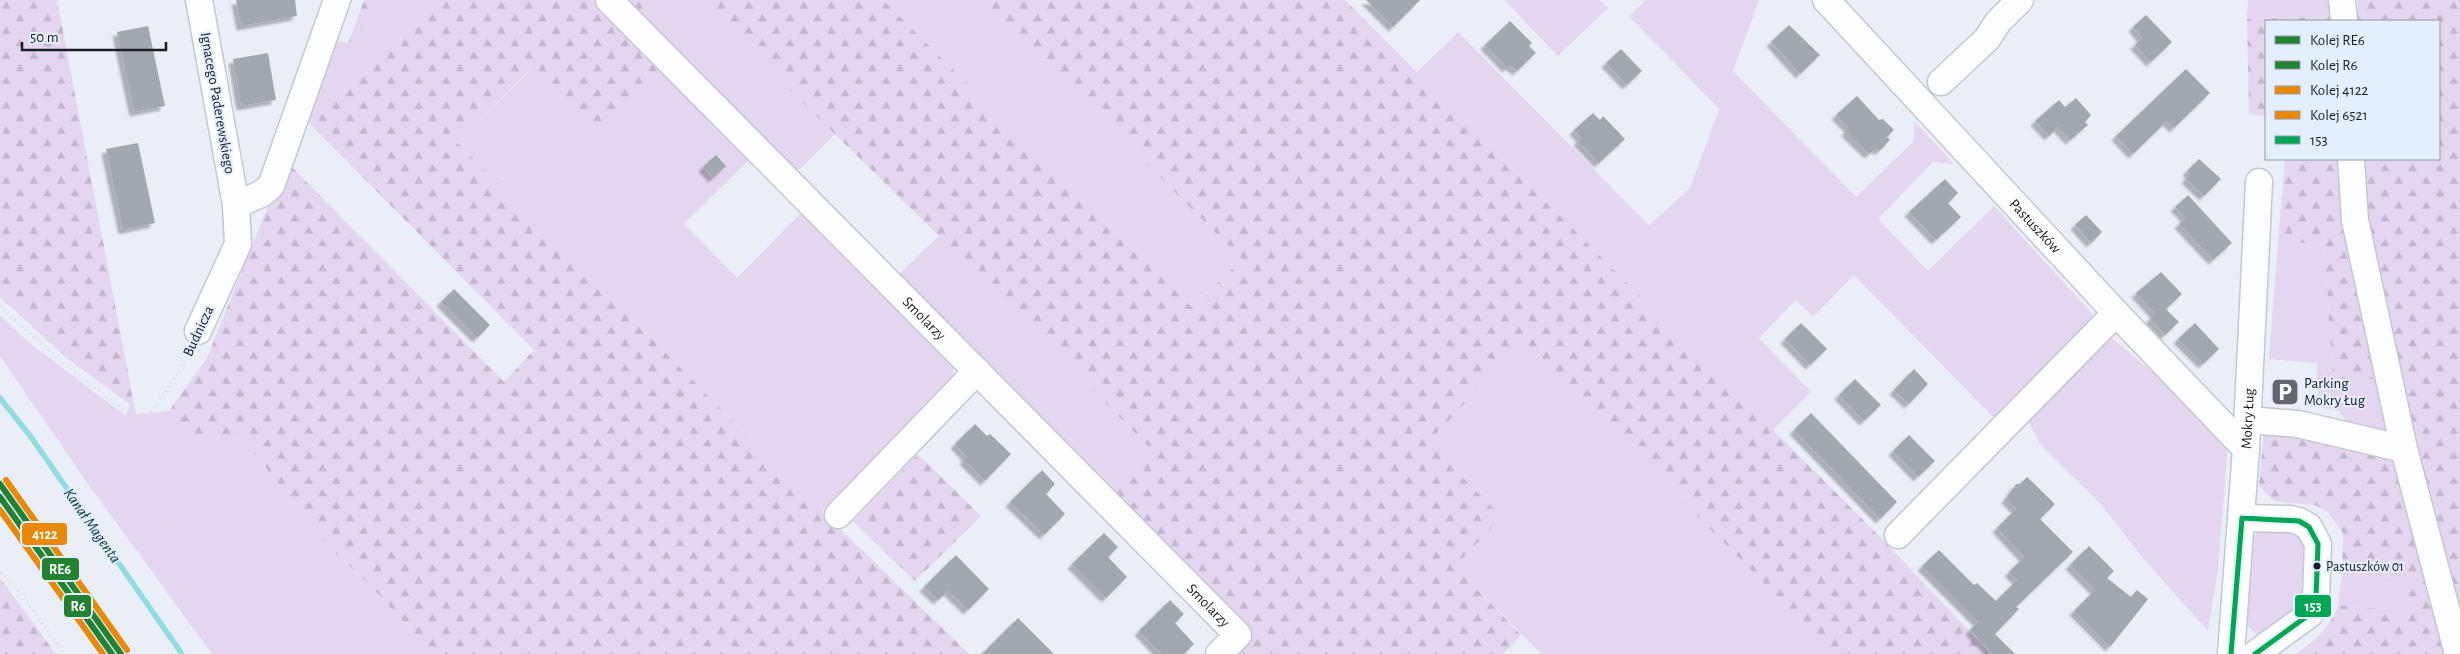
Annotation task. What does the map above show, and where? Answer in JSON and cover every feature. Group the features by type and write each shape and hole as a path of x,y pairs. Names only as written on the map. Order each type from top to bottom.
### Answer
{"street":[{"name":"Ignacego Paderewskiego","path":"199,0 236,205"},
{"path":"236,205 261,194 271,186 337,0"},
{"name":"Smolarzy","path":"609,0 1238,634 1219,654"},
{"name":"Pastuszków","path":"1826,0 2116,313 2246,449"},
{"path":"1942,82 1987,39 1998,22 2020,0"},
{"path":"2342,0 2344,20"},
{"path":"2351,160 2355,220 2404,449 2458,654"},
{"name":"Mokry Ług","path":"2231,654 2248,420 2259,182"},
{"name":"Budnicza","path":"198,331 238,244 236,205"},
{"path":"1898,535 2116,313"},
{"path":"838,515 977,371"},
{"path":"2248,420 2298,424 2404,449"},
{"path":"2242,518 2291,519 2299,521 2309,527 2318,544 2316,598 2310,614 2255,654"}],"path":[{"path":"0,306 63,363 142,424 168,512 168,547 173,577 246,654"},
{"name":"Budnicza","path":"142,424 163,399 198,331"},
{"path":"2404,449 2460,456"},
{"path":"0,573 21,594 64,654"},
{"path":"0,607 21,594"}],"green space":[{"path":"0,0 57,0 133,399 131,405 69,360 0,297"},
{"path":"364,0 389,0 348,44"},
{"path":"389,0 439,0 311,125 303,117 331,40 348,43"},
{"path":"439,0 598,0 668,70 597,138 530,70 457,142 822,511 969,654 432,654 372,587 323,541 243,439 189,434 169,411 207,358 286,161 504,382 534,350 311,125"},
{"path":"621,0 665,0 643,22"},
{"path":"665,0 698,0 835,134 796,173 643,22"},
{"path":"698,0 883,0 1193,308 1242,259 981,0 1345,0 1883,540 1991,654 1834,654 1523,340 1428,443 1502,517 1455,566 1521,635 1503,654 1230,654 1250,633 1110,491 1150,448 939,236"},
{"path":"883,0 981,0 1242,259 1193,308"},
{"path":"1504,0 1600,0 1608,8 1558,56"},
{"path":"1646,0 1759,0 1733,71 1856,197 1914,141 1914,121 1954,164 1933,162 1878,219 1928,271 1994,206 2095,317 1998,422 1854,275 1813,317 1796,300 1759,338 1811,392 1773,430 1417,72 1458,32 1649,225 1690,188 1719,109 1629,16"},
{"path":"2248,0 2342,0 2343,16 2247,19"},
{"path":"2358,0 2460,0 2460,654 2297,654 2327,626 2338,605 2362,608 2403,609 2408,601 2408,589 2403,577 2342,575 2343,533 2329,513 2315,505 2274,501 2259,486 2264,429 2391,433 2381,379 2333,379 2324,243 2278,243 2285,160 2440,160 2440,20 2265,20 2265,116 2249,114 2247,19 2358,16"},
{"path":"531,70 668,70 751,158 684,224 737,278 805,209 954,358 953,378 822,511 457,142"},
{"path":"939,236 1150,448 1110,491 896,277"},
{"path":"2278,243 2324,243 2333,379 2381,378 2391,433 2347,423 2339,411 2318,407 2317,363 2269,359"},
{"path":"0,315 26,340 126,416 133,399 136,414 169,411 189,434 243,439 323,541 372,587 432,654 212,654 88,484 0,356"},
{"path":"2107,334 2164,382 2228,444 2218,569 2208,631 2143,558 2099,502 2040,444 2029,423 2027,411"},
{"path":"1523,340 1834,654 1541,654 1455,566 1427,443"},
{"path":"918,454 981,516 915,581 853,521"},
{"path":"2265,529 2286,531 2298,537 2304,545 2308,565 2301,607 2258,635 2249,627 2245,618 2251,537"},
{"path":"2342,575 2403,577 2408,589 2408,601 2403,609 2362,608 2338,605"},
{"path":"0,578 56,654 0,654"}],"building":[{"path":"236,0 295,0 297,16 241,26"},
{"path":"1366,0 1420,0 1393,27"},
{"path":"2146,15 2172,42 2151,62 2135,45 2142,38 2133,27"},
{"path":"1510,21 1532,43 1529,46 1536,53 1517,71 1510,65 1507,68 1485,45"},
{"path":"1789,25 1820,55 1800,74 1771,42"},
{"path":"148,26 165,106 134,112 117,32"},
{"path":"1621,49 1642,71 1627,85 1606,63"},
{"path":"268,53 276,100 241,106 233,59"},
{"path":"2186,69 2210,93 2174,128 2167,121 2133,154 2116,136"},
{"path":"1857,96 1879,120 1883,119 1894,130 1887,137 1890,140 1879,151 1876,148 1869,154 1849,135 1846,131 1849,128 1836,115"},
{"path":"2076,98 2091,115 2085,122 2088,125 2070,140 2058,127 2049,136 2035,121 2059,100 2065,107"},
{"path":"1593,113 1600,120 1603,116 1625,139 1599,163 1578,141 1581,138 1574,130"},
{"path":"138,143 155,223 123,230 106,149"},
{"path":"716,155 726,166 713,178 703,167"},
{"path":"2199,159 2221,179 2204,196 2186,179 2190,174 2187,171"},
{"path":"1945,179 1958,193 1948,203 1961,217 1936,240 1909,212"},
{"path":"2188,195 2232,243 2213,260 2179,224 2186,218 2175,207"},
{"path":"2086,215 2102,232 2091,243 2075,225"},
{"path":"2161,272 2182,294 2166,309 2179,322 2165,335 2150,319 2155,314 2136,293"},
{"path":"454,289 490,325 477,338 441,302"},
{"path":"1801,323 1827,349 1810,365 1785,339"},
{"path":"2195,323 2219,349 2203,364 2178,339"},
{"path":"1914,369 1928,384 1909,404 1894,390"},
{"path":"1855,379 1881,405 1864,421 1839,395"},
{"path":"1811,413 1897,502 1880,519 1794,430"},
{"path":"975,424 987,436 990,434 1011,454 985,481 964,460 967,457 955,444"},
{"path":"1909,435 1935,461 1918,477 1893,451"},
{"path":"1042,470 1055,484 1046,494 1065,514 1044,535 1010,502"},
{"path":"2027,477 2055,504 2040,519 2073,552 2016,607 2019,609 1995,634 2015,654 1992,654 1970,630 1978,622 1922,566 1939,550 1974,585 1977,583 1996,601 2017,580 2009,572 2024,557 1997,528 2016,509 2006,499 2016,484 2020,484"},
{"path":"1104,533 1118,547 1108,557 1127,577 1106,598 1072,564"},
{"path":"2089,546 2114,571 2107,578 2131,597 2137,590 2148,599 2110,647 2074,611 2095,590 2070,565"},
{"path":"956,555 989,589 968,610 948,591 938,600 924,587"},
{"path":"1170,600 1184,614 1175,623 1194,644 1184,654 1161,654 1139,631"},
{"path":"1018,618 1054,654 982,654"}],"waterway":[{"name":"Kanał Magenta","path":"0,398 31,437 182,654"}],"rail line":[{"name":"4122","path":"6,480 127,650"},
{"name":"RE6","path":"0,484 121,654"},
{"name":"R6","path":"0,497 112,654"},
{"name":"6521","path":"0,510 103,654"}],"transit line":[{"name":"153","path":"2242,518 2299,521 2309,527 2318,544 2316,598 2310,614 2255,654"},
{"name":"153","path":"2231,654 2242,518"}],"place":[{"name":"Parking Mokry Ług","path":"2285,392"},
{"name":"Pastuszków 01","path":"2317,566"}]}
